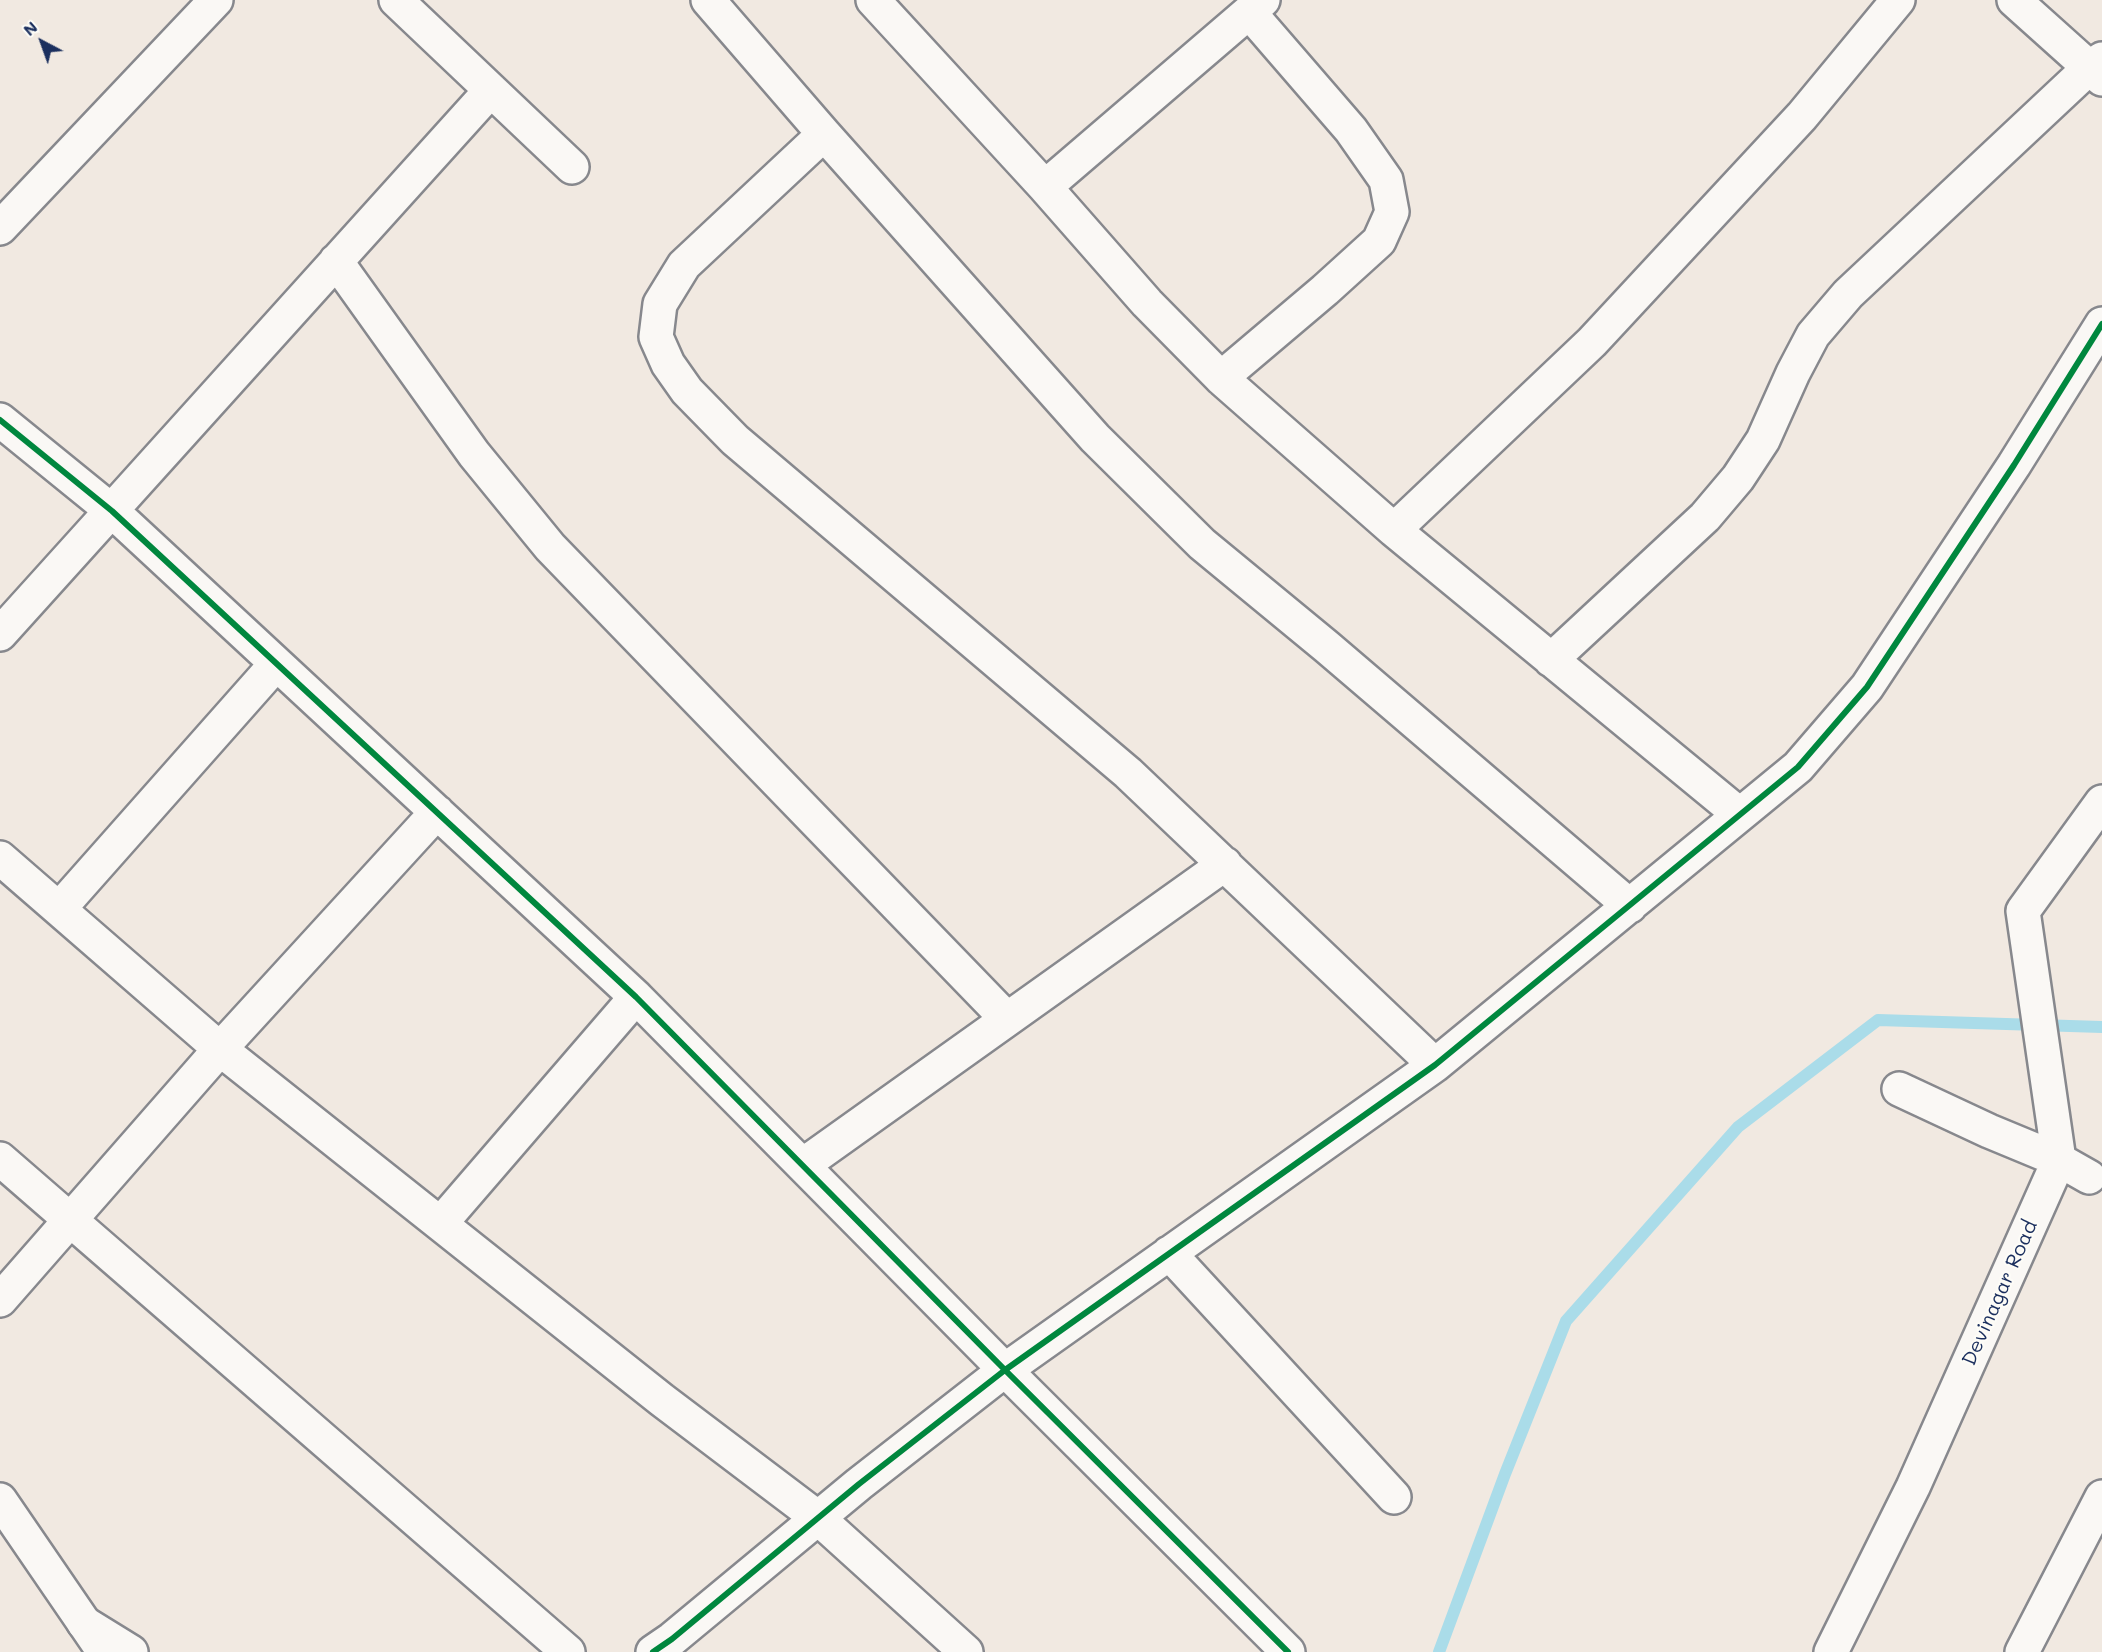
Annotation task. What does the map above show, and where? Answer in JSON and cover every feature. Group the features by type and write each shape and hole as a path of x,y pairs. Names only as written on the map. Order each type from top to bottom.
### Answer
{"street":[{"path":"0,228 216,0"},
{"path":"396,0 572,167"},
{"path":"708,0 824,135 1095,438 1202,544 1327,647 1630,906"},
{"path":"873,0 1045,187 1147,303 1221,378 1394,530 1739,814"},
{"path":"1394,530 1600,334 1794,124 1898,0"},
{"path":"1551,660 1705,517 1738,478 1763,440 1813,335 1848,294 2098,68 2014,0"},
{"path":"1045,187 1256,6 1351,130 1386,180 1392,212 1379,241 1221,378"},
{"path":"0,634 491,90"},
{"path":"824,135 684,265 660,304 656,337 668,364 687,391 735,440 1128,772 1435,1065"},
{"path":"336,261 474,454 550,547 1007,1019"},
{"path":"653,1652 672,1640 818,1518 1005,1370 1435,1065 1798,767 1867,687 2014,465 2102,324"},
{"path":"0,420 112,511 636,997 1288,1652"},
{"path":"59,909 276,664"},
{"path":"2059,1160 2023,911 2102,802"},
{"path":"0,1300 220,1049 437,812"},
{"path":"0,858 220,1049 662,1400 818,1518 966,1652"},
{"path":"802,1165 1225,864"},
{"path":"441,1223 636,997"},
{"path":"1899,1089 1989,1131 2059,1160 2089,1177"},
{"path":"0,1159 568,1652"},
{"name":"Devinagar Road","path":"1831,1652 1913,1487 2059,1160"},
{"path":"1169,1253 1394,1497"},
{"path":"2022,1652 2102,1497"},
{"path":"0,1500 104,1652"},
{"path":"84,1623 131,1652"}],"waterway":[{"path":"1439,1652 1505,1474 1566,1321 1738,1127 1878,1020 2102,1027"}],"cycle path":[{"path":"653,1652 672,1639 859,1484 1005,1370 1435,1065 1798,767 1867,687 2014,465 2102,324"},
{"path":"0,420 112,511 636,997 1288,1652"}]}
